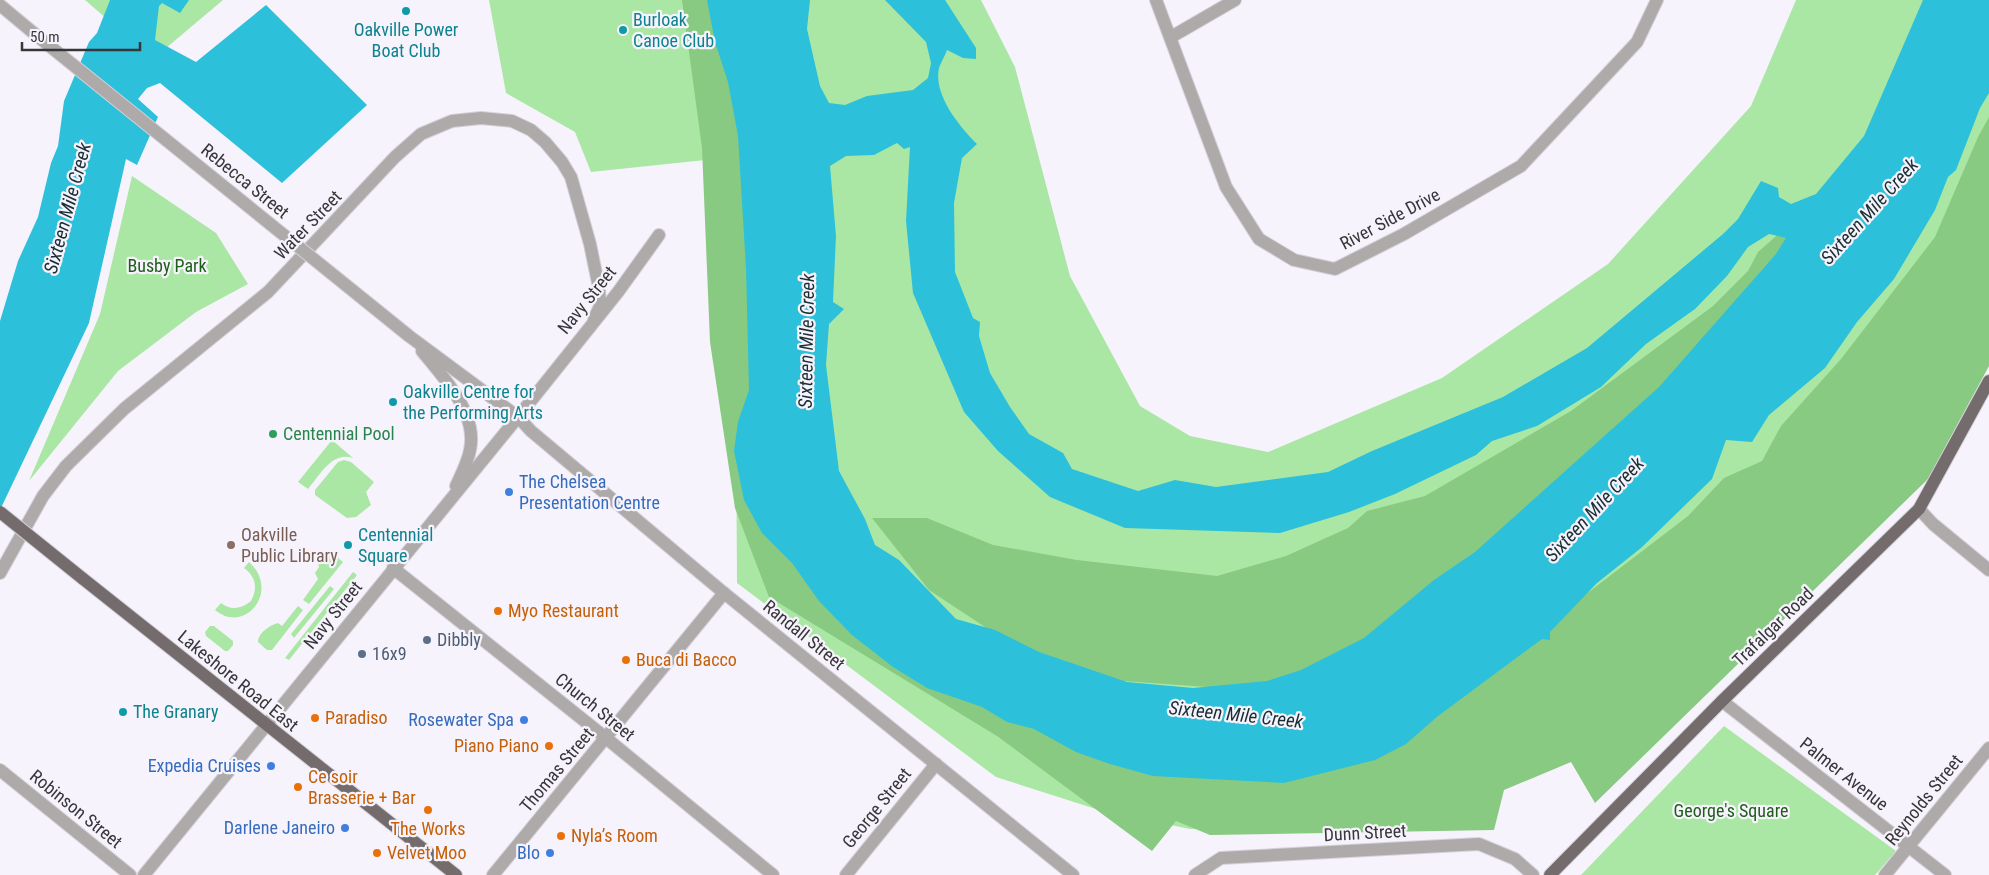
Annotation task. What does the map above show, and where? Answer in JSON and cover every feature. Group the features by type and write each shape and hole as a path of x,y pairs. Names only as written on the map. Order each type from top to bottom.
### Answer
{"main road":[{"name":"Trafalgar Road","path":"1550,875 1722,701 1919,510 1989,381"},
{"name":"Lakeshore Road East","path":"0,512 265,725 456,875"}],"street":[{"name":"River Side Drive","path":"1156,0 1226,187 1259,240 1294,260 1335,269 1404,234 1521,166 1637,42 1657,0"},
{"path":"1171,37 1235,0"},
{"name":"Rebecca Street","path":"0,5 409,336 518,417"},
{"name":"Water Street","path":"0,573 43,496 66,466 124,409 268,292 340,218 395,157 421,134 452,121 482,118 512,122 531,130 545,142 562,162 571,177 585,225 599,288 600,306 594,319"},
{"name":"Navy Street","path":"144,875 518,417 594,319 618,292 659,235"},
{"path":"409,336 457,396 472,436 470,450 452,497"},
{"name":"Randall Street","path":"518,417 530,431 724,593 1073,875"},
{"path":"1919,510 1933,524 1989,570"},
{"name":"Church Street","path":"393,568 606,738 773,875"},
{"name":"Thomas Street","path":"493,875 724,593"},
{"name":"Palmer Avenue","path":"1722,701 1946,875"},
{"name":"Reynolds Street","path":"1885,875 1989,748"},
{"name":"George Street","path":"846,875 936,764"},
{"name":"Robinson Street","path":"0,770 130,875"},
{"name":"Dunn Street","path":"1195,875 1221,858 1479,844 1515,860 1533,875"}],"green space":[{"path":"85,0 223,0 153,59"},
{"path":"489,0 981,0 1015,67 1070,276 1140,406 1190,436 1268,452 1442,378 1608,264 1751,106 1796,0 1989,0 1989,223 1804,487 1340,824 1190,829 1099,810 996,777 737,583 736,418 705,160 591,172 575,132 506,93"},
{"path":"682,0 737,0 761,489 1147,752 1551,621 1688,516 1724,478 1762,461 1781,426 1841,359 1935,237 1978,137 1989,117 1989,366 1928,479 1595,803 1571,762 1504,790 1494,830 1210,835 1176,821 1152,851 997,736 769,597 735,508 710,342 702,148"},
{"name":"Busby Park","path":"132,176 216,233 248,284 196,312 118,371 29,481 100,314"},
{"path":"1789,225 1797,229 1721,354 1393,637 1284,683 1221,688 1109,680 1050,662 994,633 929,590 872,518 927,518 993,545 1077,560 1217,576 1286,556 1348,528 1367,511 1425,496 1571,411 1713,306 1748,271 1758,252"},
{"path":"332,440 353,458 339,458 333,461 322,471 308,489 298,482"},
{"path":"344,460 351,462 374,482 366,492 371,505 356,517 347,518 315,495 315,490 338,462"},
{"path":"327,553 332,553 343,562 309,604 303,600 318,579 315,573 319,567 318,563"},
{"path":"249,562 258,573 261,585 260,597 255,606 247,613 237,617 226,616 215,610 221,603 232,608 244,606 251,601 255,592 255,583 251,575 244,568"},
{"path":"353,572 357,575 289,660 285,658"},
{"path":"330,586 334,589 294,638 291,634"},
{"path":"298,606 303,610 272,650 267,650 258,642 260,636 265,630 275,624 278,623 282,626"},
{"path":"210,626 214,626 233,641 233,645 228,651 225,651 206,636 205,632"},
{"name":"George's Square","path":"1724,726 1896,851 1875,875 1581,875"}],"water":[{"name":"Sixteen Mile Creek","path":"110,0 189,0 180,13 162,3 159,6 155,40 196,62 266,5 367,105 282,183 160,83 147,88 138,99 158,117 137,165 126,159 89,323 0,510 0,321 18,261 38,217 51,163 58,146 64,101 89,42 97,33"},
{"name":"Sixteen Mile Creek","path":"707,0 810,0 807,29 820,86 829,103 845,105 867,96 913,90 928,78 931,63 926,42 885,0 945,0 976,48 976,59 963,58 947,50 939,68 938,78 940,89 949,110 977,144 962,158 954,203 955,272 973,318 980,322 979,336 990,373 1029,434 1063,453 1072,469 1138,491 1175,480 1216,487 1328,472 1372,451 1503,397 1587,348 1723,234 1738,219 1761,181 1778,188 1779,197 1791,204 1816,194 1864,136 1923,0 1989,0 1989,93 1980,108 1956,170 1948,177 1935,210 1894,279 1857,322 1825,368 1769,415 1752,442 1726,440 1712,479 1641,548 1597,583 1550,632 1550,640 1542,639 1438,716 1406,744 1375,760 1284,783 1153,776 1076,752 1034,729 1007,722 982,707 927,688 893,667 852,635 819,601 792,563 762,533 744,500 734,451 738,422 749,390 746,268 738,136 728,82 715,42","holes":["897,143 904,149 910,147 906,221 913,293 964,412 998,451 1050,497 1125,528 1280,533 1349,512 1395,494 1476,455 1492,441 1537,426 1601,387 1646,344 1695,309 1727,276 1748,247 1769,234 1786,238 1776,254 1659,387 1475,552 1434,580 1364,638 1301,670 1267,681 1193,688 1127,682 1039,652 995,630 956,619 899,560 875,545 865,519 839,471 826,365 829,324 844,309 833,302 836,236 830,166 846,156 874,155"]}],"place":[{"name":"Oakville Power Boat Club","path":"406,11"},
{"name":"Burloak Canoe Club","path":"623,30"},
{"name":"Oakville Centre for the Performing Arts","path":"393,402"},
{"name":"Centennial Pool","path":"273,434"},
{"name":"The Chelsea Presentation Centre","path":"509,492"},
{"name":"Oakville Public Library","path":"231,545"},
{"name":"Centennial Square","path":"348,545"},
{"name":"Myo Restaurant","path":"498,611"},
{"name":"Dibbly","path":"427,640"},
{"name":"16x9","path":"362,654"},
{"name":"Buca di Bacco","path":"626,660"},
{"name":"The Granary","path":"123,712"},
{"name":"Paradiso","path":"315,718"},
{"name":"Rosewater Spa","path":"524,720"},
{"name":"Piano Piano","path":"549,746"},
{"name":"Expedia Cruises","path":"271,766"},
{"name":"Ce soir Brasserie + Bar","path":"298,787"},
{"name":"The Works","path":"428,810"},
{"name":"Darlene Janeiro","path":"345,828"},
{"name":"Nyla’s Room","path":"561,836"},
{"name":"Velvet Moo","path":"377,853"},
{"name":"Blo","path":"550,853"}]}
